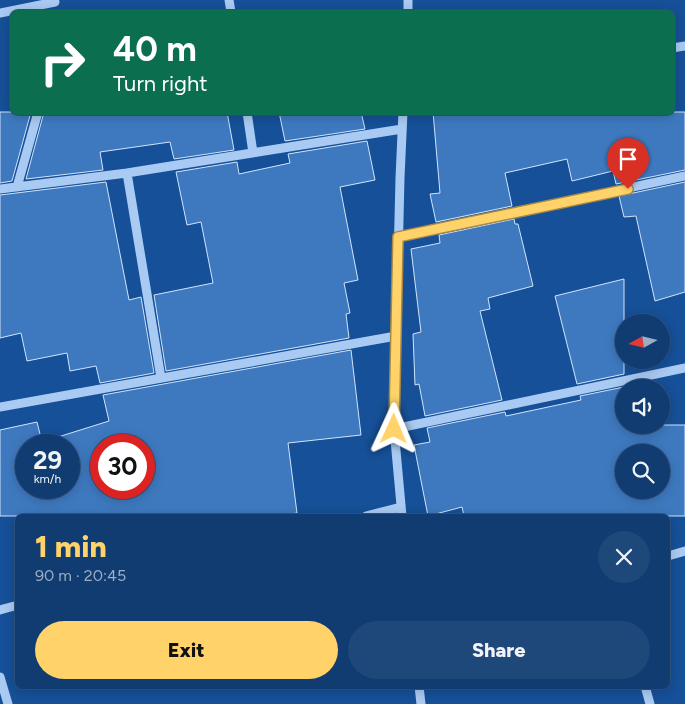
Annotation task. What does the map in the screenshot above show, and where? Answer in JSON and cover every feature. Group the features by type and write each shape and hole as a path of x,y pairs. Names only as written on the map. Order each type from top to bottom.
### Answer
{"street":[{"path":"14,10 55,1"},
{"path":"17,187 37,115"},
{"path":"247,115 253,153"},
{"path":"384,514 402,512 394,429 403,115"},
{"path":"0,189 127,173 402,129"},
{"path":"127,173 161,378"},
{"path":"398,237 685,176"},
{"path":"0,407 396,336"},
{"path":"394,429 685,368"},
{"path":"670,555 685,551"},
{"path":"0,610 15,606"},
{"path":"0,677 8,704"},
{"path":"419,689 421,704"},
{"path":"646,689 650,704"}],"building":[{"path":"0,112 10,112 10,115 30,115 12,181 0,183"},
{"path":"675,112 685,112 685,170 616,184 613,171 572,181 567,159 505,173 512,206 436,222 430,194 440,193 433,115 675,115"},
{"path":"43,115 228,115 234,150 174,159 170,142 100,152 103,170 26,179"},
{"path":"280,115 362,115 365,129 285,141"},
{"path":"367,141 375,180 340,187 358,280 344,283 350,313 346,314 349,338 166,371 154,295 213,283 201,222 187,225 176,172 237,162 239,174 290,163 288,154"},
{"path":"106,182 129,300 141,297 154,373 100,383 96,366 70,371 67,353 27,361 21,333 0,338 0,195"},
{"path":"685,182 685,292 655,301 636,216 624,217 619,196"},
{"path":"514,219 515,224 518,224 533,286 488,298 490,309 480,311 502,400 425,416 419,384 415,385 413,334 421,332 411,249 440,243 439,235"},
{"path":"624,279 624,314 615,314 615,369 624,369 624,374 577,384 555,296"},
{"path":"351,350 361,435 288,443 297,513 15,514 15,516 0,516 0,430 37,422 40,434 15,434 15,499 80,499 80,434 68,434 109,421 103,395"},
{"path":"615,389 615,434 670,434 670,425 685,425 685,516 670,516 670,514 464,514 462,507 436,514 428,514 414,445 430,442 427,428 505,412 506,416 581,400 580,396"}],"route":[{"path":"394,429 398,237 628,189"}]}
